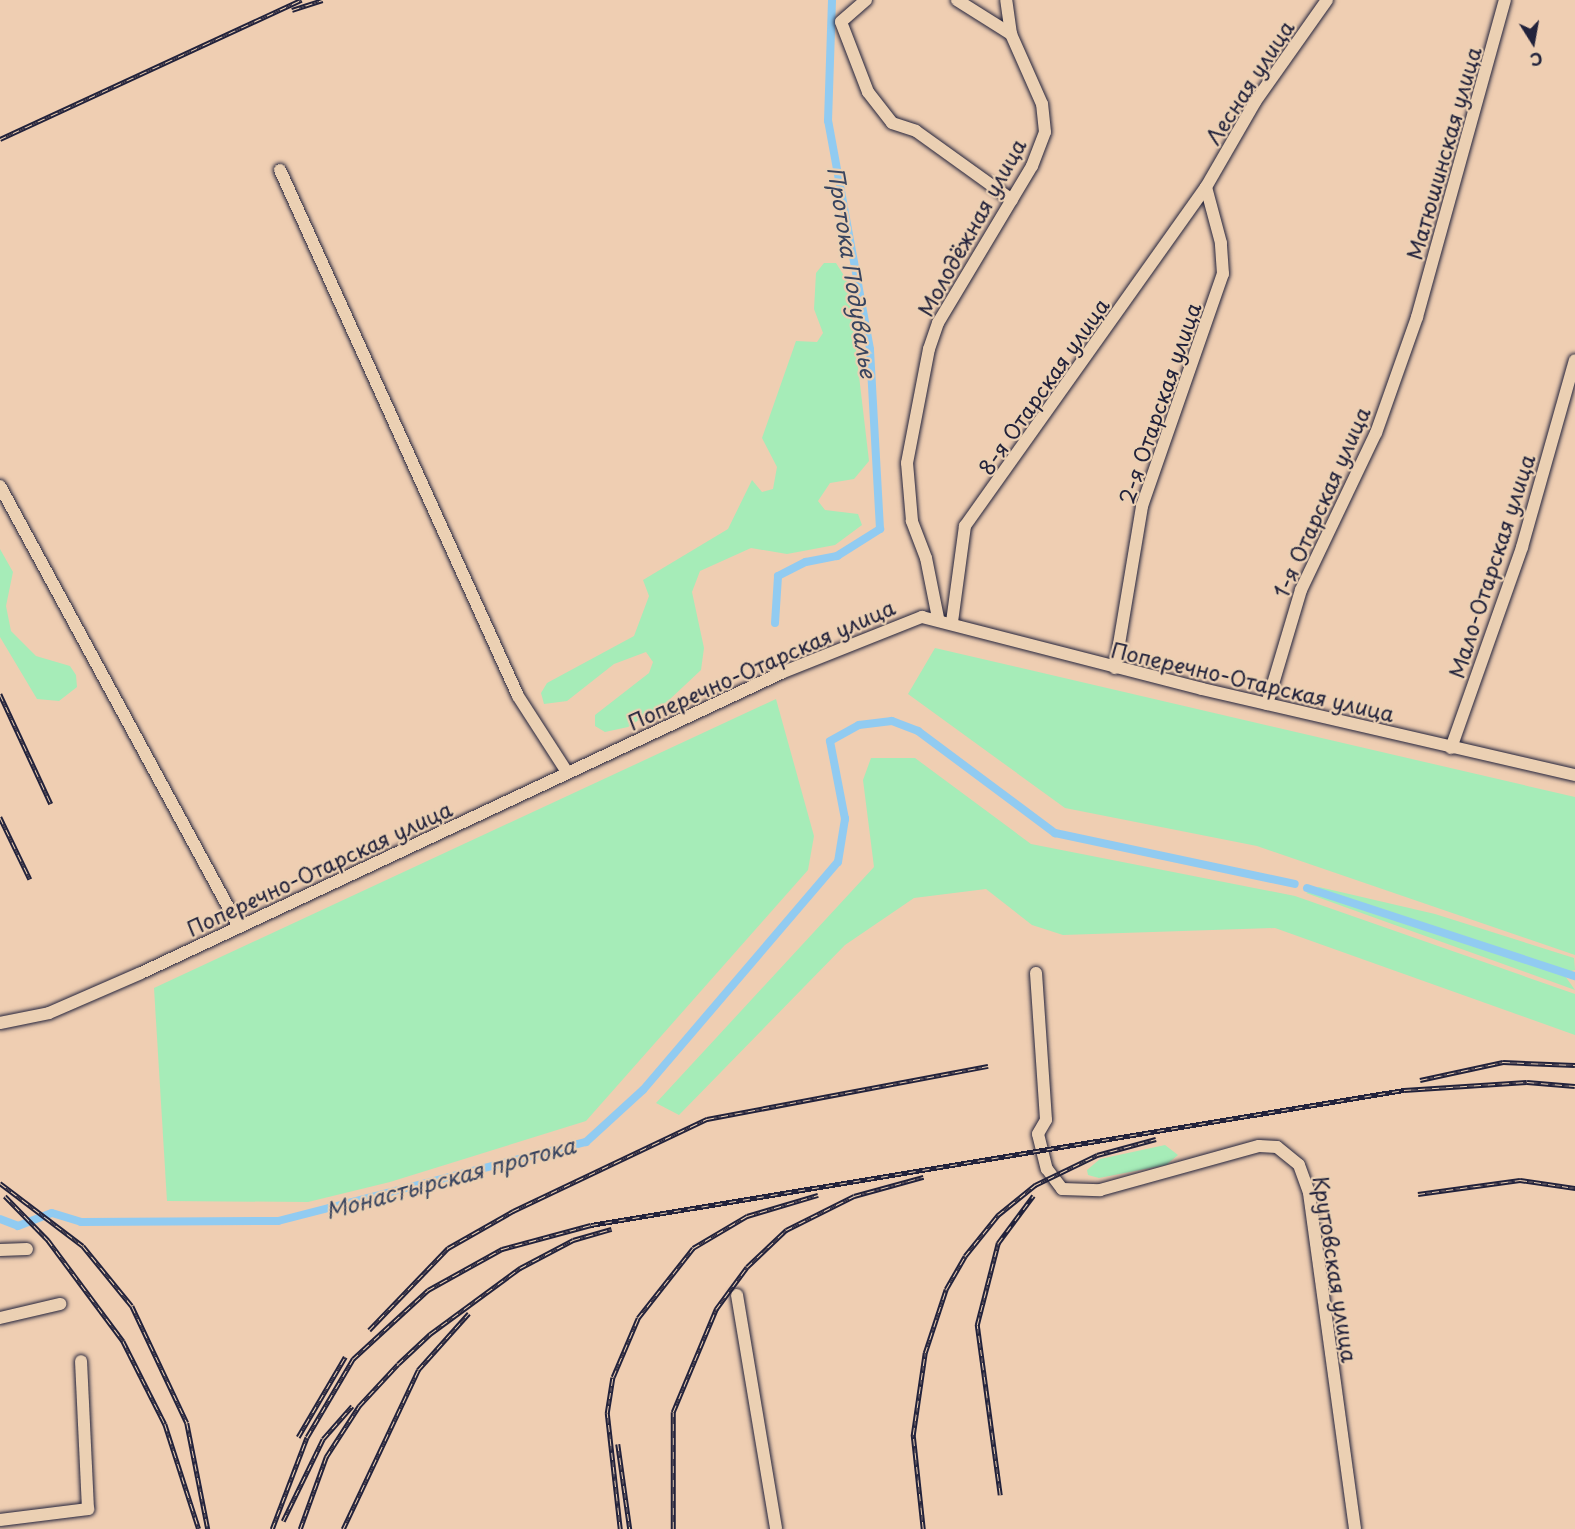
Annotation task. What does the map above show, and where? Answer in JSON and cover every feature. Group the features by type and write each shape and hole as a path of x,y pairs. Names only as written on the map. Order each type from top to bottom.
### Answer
{"street":[{"path":"866,0 841,22 868,92 892,123 916,130 1012,200"},
{"path":"957,0 1011,34"},
{"name":"Молодёжная улица","path":"938,618 926,558 912,521 907,463 938,323 1032,166 1045,120 1011,34 1006,0"},
{"name":"Лесная улица","path":"1206,187 1255,102 1327,0"},
{"name":"Матюшинская улица","path":"1417,317 1505,0"},
{"path":"280,170 518,696 567,772"},
{"name":"8-я Отарская улица","path":"952,622 965,526 1206,187"},
{"name":"2-я Отарская улица","path":"1115,668 1142,506 1223,274 1221,243 1206,187"},
{"name":"1-я Отарская улица","path":"1267,704 1301,590 1376,433 1417,317"},
{"name":"Мало-Отарская улица","path":"1451,748 1522,547 1575,360"},
{"path":"0,486 238,927"},
{"name":"Поперечно-Отарская улица","path":"2,1022 49,1013 567,772 904,620 938,618 1115,668 1575,775"},
{"name":"Крутовская улица","path":"1035,974 1046,1120 1038,1134 1047,1169 1062,1189 1100,1190 1259,1146 1277,1147 1299,1165 1309,1193 1356,1529"},
{"path":"0,1250 27,1249"},
{"path":"737,1295 776,1529"},
{"path":"0,1318 60,1304"},
{"path":"0,1520 88,1509 81,1361"}],"green space":[{"path":"824,263 836,263 848,282 869,461 854,479 830,483 818,501 825,510 858,514 862,525 835,545 787,554 751,548 700,571 692,592 704,648 701,670 668,701 628,727 605,732 595,726 595,715 649,673 653,662 646,652 614,664 567,701 544,704 541,693 547,683 634,636 649,596 643,580 728,529 752,480 762,492 773,489 777,467 762,438 796,341 817,342 823,333 814,309 816,273"},
{"path":"0,549 13,572 6,606 11,631 36,656 70,666 76,675 77,687 59,701 37,699 0,637"},
{"path":"935,648 1575,797 1575,955 1257,846 1065,808 908,694"},
{"path":"776,699 814,836 808,870 586,1121 390,1182 308,1202 167,1201 154,988"},
{"path":"871,758 915,758 1031,844 1295,896 1575,994 1575,1035 1275,928 1063,935 1032,925 986,889 914,898 845,945 679,1115 656,1103 874,867 863,780"},
{"path":"1319,887 1435,914 1574,958 1575,970 1563,973 1575,990 1306,893"},
{"path":"1165,1145 1178,1155 1166,1165 1099,1178 1088,1175 1087,1170 1100,1159"}],"waterway":[{"name":"Протока Подувалье","path":"775,623 778,576 806,562 837,556 880,529 870,349 828,121 832,0"},
{"name":"Монастырская протока","path":"0,1219 18,1226 52,1213 81,1222 278,1221 586,1142 643,1090 838,862 845,819 830,741 859,725 892,721 918,731 1055,833 1295,884"},
{"path":"1307,888 1575,976"}],"railway":[{"path":"0,139 301,0"},
{"path":"292,10 322,0"},
{"path":"0,694 51,804"},
{"path":"0,817 30,879"},
{"path":"1420,1080 1503,1062 1575,1065"},
{"path":"369,1330 448,1248 513,1211 707,1119 988,1066"},
{"path":"272,1529 307,1437 353,1359 428,1290 502,1249 591,1225 1404,1090 1527,1082 1575,1086"},
{"path":"923,1529 913,1435 925,1353 946,1289 965,1256 998,1215 1035,1185 1097,1155 1156,1139"},
{"path":"673,1529 673,1412 716,1309 747,1267 786,1230 854,1196 923,1177"},
{"path":"1418,1194 1520,1180 1575,1188"},
{"path":"0,1183 83,1246 132,1306 187,1423 208,1529"},
{"path":"620,1529 607,1413 613,1377 638,1318 693,1248 747,1216 818,1195"},
{"path":"5,1196 48,1240 123,1341 165,1424 199,1529"},
{"path":"1000,1495 977,1325 998,1243 1033,1196"},
{"path":"300,1529 326,1457 359,1406 398,1364 430,1334 520,1268 573,1240 611,1229"},
{"path":"343,1529 418,1370 469,1313"},
{"path":"298,1437 345,1357"},
{"path":"283,1521 323,1439 352,1406"},
{"path":"618,1444 630,1529"}]}
